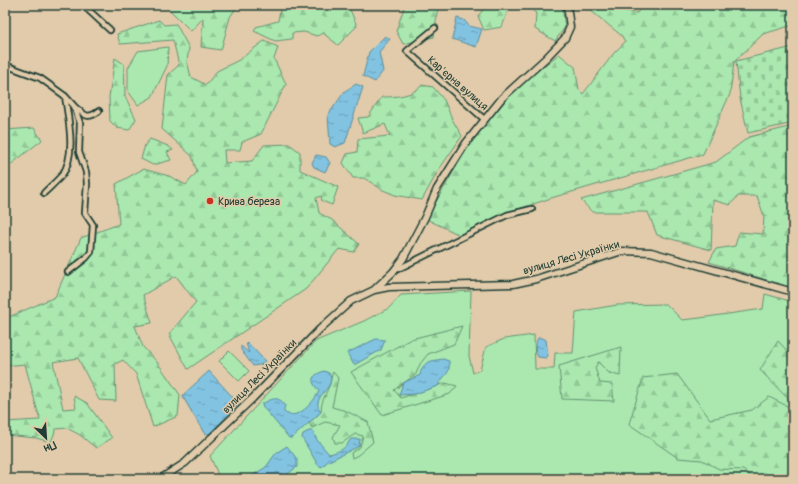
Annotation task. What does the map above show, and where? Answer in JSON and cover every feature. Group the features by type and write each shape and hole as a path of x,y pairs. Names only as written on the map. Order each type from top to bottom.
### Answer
{"street":[{"path":"83,5 110,30"},
{"name":"Карʼєрна вулиця","path":"435,28 407,51 484,119 502,98 566,38 570,27 567,5"},
{"path":"5,65 40,78 65,96 86,116 98,111"},
{"path":"44,192 62,174 68,162 70,141 65,96"},
{"path":"68,272 92,252 93,225 85,213 87,184 86,172 79,152 80,123 74,106"},
{"name":"вулиця Лесі Українки","path":"374,290 391,274 403,259 423,222 437,189 466,142 484,119"},
{"path":"393,287 389,281 391,274 508,215 532,209"},
{"name":"вулиця Лесі Українки","path":"160,479 185,463 253,398 320,329 346,305 374,290 393,287 513,284 536,279 622,251 651,252 793,292"}],"green space":[{"path":"165,5 238,5 230,17 221,50 201,47 203,18 191,31"},
{"path":"284,5 348,5 357,26 338,45 323,33 317,36 304,32 292,33 292,39 275,41 254,31 256,27 278,21 280,10"},
{"path":"405,5 438,5 434,37 403,44 396,31"},
{"path":"487,5 510,5 502,27 484,30 478,16"},
{"path":"525,5 560,5 562,7 565,27 555,41 535,29 536,13"},
{"path":"584,5 617,5 617,9 637,13 644,5 793,5 793,25 763,34 734,62 730,94 703,154 551,198 510,212 462,236 426,219 470,143 516,88 559,54 575,67 579,90 583,94 614,53 625,42 622,36"},
{"path":"159,20 164,25 176,24 189,48 187,61 191,77 206,85 217,71 239,60 264,41 278,47 274,59 286,84 261,134 242,142 240,150 224,150 225,163 252,161 264,145 289,144 300,152 300,170 338,187 332,205 322,201 321,196 316,198 319,213 332,220 359,244 354,252 339,249 306,289 188,369 169,334 196,302 176,276 143,295 152,323 135,326 143,347 157,362 180,395 178,416 153,427 136,374 123,360 115,364 116,401 99,400 78,358 53,362 63,409 76,408 74,396 87,403 112,438 96,448 80,435 67,428 56,429 51,442 36,438 5,435 5,422 40,420 25,364 5,366 5,338 9,337 9,317 55,297 81,238 119,224 116,184 143,169 169,176 186,185 197,172 192,156 162,129 168,75 179,65 173,40 120,44 117,34"},
{"path":"168,47 167,66 152,97 138,105 128,91 128,68 138,51"},
{"path":"793,47 793,123 748,133 740,98 736,61"},
{"path":"115,58 124,64 125,96 136,119 129,130 117,128 110,121 109,97"},
{"path":"422,85 433,87 444,100 453,121 462,136 438,171 422,200 395,195 383,190 364,178 353,178 343,163 347,154 357,152 358,139 390,136 385,124 363,133 358,118 368,117 382,97 409,94 414,92"},
{"path":"793,126 793,288 709,262 716,249 735,246 739,232 763,234 764,216 757,196 738,196 730,205 713,200 711,250 657,235 648,212 592,212 581,200 716,162 749,137"},
{"path":"34,128 42,140 5,169 5,130"},
{"path":"150,139 168,146 173,150 167,152 171,160 153,165 141,159 145,145"},
{"path":"471,291 469,356 473,373 480,370 486,347 504,339 534,335 535,369 554,369 555,353 573,353 576,312 617,305 666,304 682,320 763,309 765,294 793,302 793,479 220,479 210,456 316,341 364,321 389,308 401,295"},
{"path":"462,326 454,344 428,354 420,364 416,374 394,390 401,398 445,383 457,386 450,394 382,415 351,372 411,339"},
{"path":"778,341 793,357 793,404 760,370"},
{"path":"621,347 620,376 609,373 598,362 595,368 600,383 612,384 614,401 562,399 559,366"},
{"path":"229,351 249,371 239,381 219,361"},
{"path":"333,372 338,378 332,407 346,411 368,422 373,442 358,455 352,458 351,453 360,447 363,436 355,434 342,443 335,443 333,437 340,425 325,422 312,428 309,423 321,412 323,401"},
{"path":"677,374 710,419 752,410 769,397 793,409 793,465 790,479 755,479 743,470 719,469 702,460 678,458 629,424 643,378"}],"water":[{"path":"457,18 464,20 469,26 482,29 476,47 452,39"},
{"path":"385,36 390,39 379,52 383,71 375,82 363,76 369,52"},
{"path":"356,84 363,87 345,143 335,147 330,144 328,115 345,91"},
{"path":"316,155 326,157 330,163 325,172 314,167 312,163"},
{"path":"538,338 543,338 546,340 548,356 546,358 538,357 537,355 535,348"},
{"path":"376,339 385,340 381,350 354,365 347,353"},
{"path":"247,342 265,361 261,365 253,366 241,350 241,346 249,353"},
{"path":"443,359 449,361 449,370 438,386 415,394 399,395 403,383 420,375 425,364 431,361"},
{"path":"209,371 238,403 238,405 209,434 204,433 183,397 184,394"},
{"path":"324,371 329,373 331,381 319,399 318,406 321,412 292,438 289,438 262,404 271,399 277,399 285,405 284,412 289,414 299,413 309,405 317,395 319,391 313,382 313,379 316,375"},
{"path":"313,431 317,440 329,454 337,452 343,448 351,439 360,439 359,446 327,462 322,467 318,465 302,438 303,434"},
{"path":"287,446 297,459 297,467 281,479 247,479 266,467 276,453"}],"place":[{"name":"Крива береза","path":"210,201"}]}
